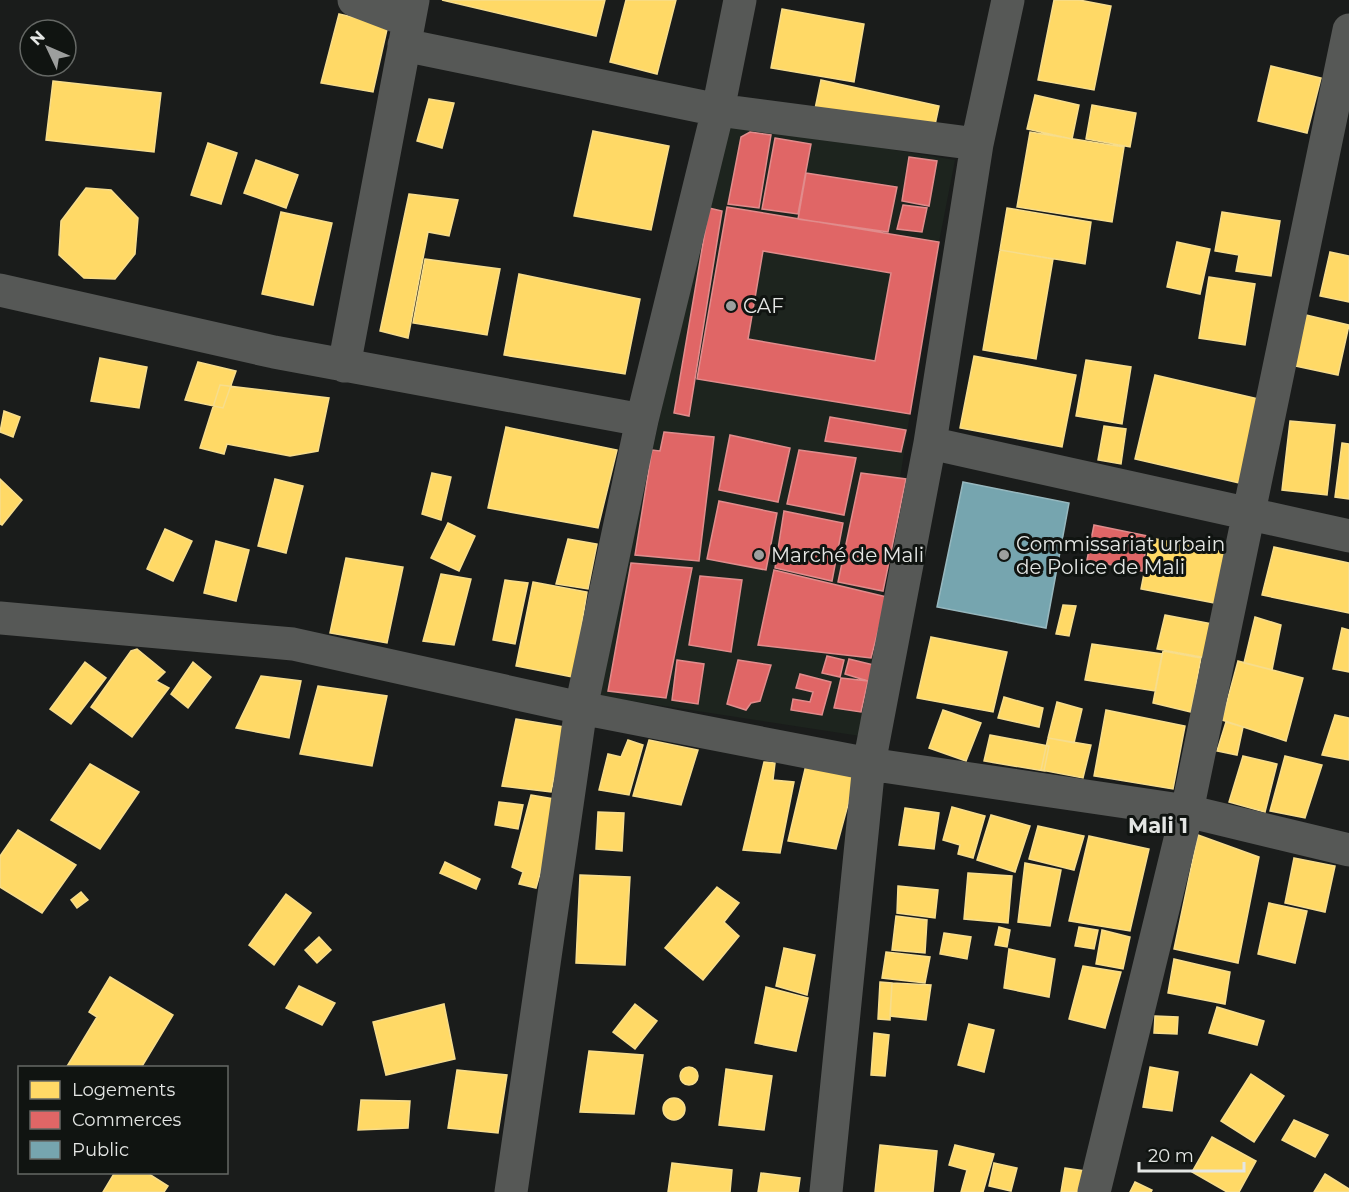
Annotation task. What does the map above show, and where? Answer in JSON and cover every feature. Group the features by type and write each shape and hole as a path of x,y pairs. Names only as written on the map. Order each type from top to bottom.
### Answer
{"street":[{"path":"354,0 409,22 718,110 977,144"},
{"path":"511,1192 581,708 642,420 718,110 740,0"},
{"path":"826,1192 869,764 930,443 977,144 1008,0"},
{"path":"344,366 409,22"},
{"path":"1094,1192 1187,812 1349,30"},
{"path":"0,290 274,352 642,420"},
{"path":"930,443 1349,536"},
{"path":"0,618 293,644 581,708 869,764 1187,812 1349,850"}],"shaded area":[{"name":"Marché de Mali","path":"724,122 955,160 910,414 860,736 599,696"}],"building: Logements":[{"path":"442,0 605,0 596,36"},
{"path":"626,0 676,0 657,74 610,62"},
{"path":"1054,0 1079,0 1111,6 1094,90 1038,80"},
{"path":"782,9 864,24 854,82 771,68"},
{"path":"339,14 388,25 373,92 321,83"},
{"path":"1271,66 1321,78 1307,133 1258,121"},
{"path":"821,80 939,106 933,134 815,109"},
{"path":"53,81 161,93 154,152 46,140"},
{"path":"1035,95 1079,105 1072,139 1027,129"},
{"path":"429,99 454,103 442,148 417,141"},
{"path":"1092,105 1136,113 1130,147 1086,139"},
{"path":"593,131 669,146 651,230 574,216"},
{"path":"1030,132 1124,147 1112,222 1017,207"},
{"path":"208,143 237,153 221,204 191,195"},
{"path":"256,160 298,175 286,208 244,193"},
{"path":"86,188 111,190 138,218 135,254 115,279 84,278 59,255 61,221"},
{"path":"409,194 458,200 449,236 428,232 408,338 380,331"},
{"path":"1007,208 1091,222 1085,264 1000,250"},
{"path":"281,212 332,223 313,305 262,294"},
{"path":"1222,212 1280,221 1271,276 1236,271 1239,255 1215,251"},
{"path":"1177,242 1210,249 1200,294 1167,287"},
{"path":"1000,250 1053,259 1036,359 983,350"},
{"path":"1330,252 1349,256 1349,302 1320,296"},
{"path":"425,259 500,269 487,335 413,323"},
{"path":"519,274 640,299 625,374 504,355"},
{"path":"1209,277 1255,284 1245,345 1199,338"},
{"path":"1306,315 1349,325 1338,375 1295,366"},
{"path":"974,356 1076,375 1062,447 960,428"},
{"path":"100,358 147,367 139,408 91,401"},
{"path":"1086,360 1131,367 1122,424 1076,416"},
{"path":"198,362 236,371 223,408 185,400"},
{"path":"1155,375 1263,400 1244,484 1135,459"},
{"path":"220,385 329,398 318,451 290,456 227,444 224,454 200,448"},
{"path":"4,411 20,417 13,437 0,432"},
{"path":"1290,421 1335,425 1327,495 1282,490"},
{"path":"1104,426 1126,429 1121,464 1098,460"},
{"path":"506,427 617,450 598,528 488,508"},
{"path":"1342,443 1349,444 1349,499 1335,497"},
{"path":"432,473 451,477 441,520 422,514"},
{"path":"0,479 22,500 2,525 0,524"},
{"path":"275,479 303,486 286,553 258,546"},
{"path":"448,523 475,536 459,571 431,558"},
{"path":"165,529 192,541 173,581 147,569"},
{"path":"1151,538 1229,553 1220,604 1141,589"},
{"path":"568,539 597,544 588,589 556,584"},
{"path":"216,541 249,550 236,601 204,593"},
{"path":"1274,547 1349,563 1349,613 1262,595"},
{"path":"346,558 403,567 387,643 330,633"},
{"path":"441,574 471,579 454,645 423,641"},
{"path":"505,580 528,583 515,644 493,640"},
{"path":"533,582 587,592 573,677 516,666"},
{"path":"1063,605 1076,606 1069,636 1056,634"},
{"path":"1165,615 1213,624 1207,658 1157,649"},
{"path":"1255,617 1281,625 1272,670 1244,663"},
{"path":"1342,628 1349,630 1349,672 1333,669"},
{"path":"931,637 1007,652 993,712 917,698"},
{"path":"1092,644 1162,654 1155,691 1085,680"},
{"path":"137,649 165,672 156,681 169,688 132,737 91,707 131,651"},
{"path":"1163,651 1201,658 1191,712 1153,703"},
{"path":"1238,661 1303,678 1286,741 1222,720"},
{"path":"85,662 106,678 71,724 50,709"},
{"path":"193,662 211,677 188,708 171,694"},
{"path":"261,676 301,681 289,738 236,728"},
{"path":"318,686 387,696 372,766 300,754"},
{"path":"1004,697 1043,708 1039,727 998,718"},
{"path":"1057,702 1082,709 1074,743 1048,738"},
{"path":"943,710 981,723 966,761 929,748"},
{"path":"1106,710 1185,726 1173,789 1094,776"},
{"path":"1335,715 1349,718 1349,760 1322,755"},
{"path":"516,719 565,727 551,792 502,786"},
{"path":"1226,722 1243,727 1237,755 1217,751"},
{"path":"990,735 1049,746 1044,771 984,761"},
{"path":"1048,738 1091,745 1083,778 1041,770"},
{"path":"628,740 643,745 629,795 599,790 608,754 621,757"},
{"path":"649,740 698,750 681,805 633,796"},
{"path":"1243,756 1277,764 1265,812 1229,802"},
{"path":"1285,756 1322,765 1305,818 1270,811"},
{"path":"764,762 775,763 773,780 794,782 780,853 743,850"},
{"path":"90,764 139,792 100,849 51,820"},
{"path":"806,765 856,775 836,849 788,841"},
{"path":"531,795 561,800 536,888 519,884 523,872 512,867"},
{"path":"499,802 523,805 518,829 495,825"},
{"path":"952,807 985,816 973,858 958,854 960,845 943,840"},
{"path":"905,808 939,813 934,849 899,845"},
{"path":"598,812 624,813 622,851 596,849"},
{"path":"991,815 1030,826 1015,872 977,860"},
{"path":"1038,826 1084,836 1074,870 1029,859"},
{"path":"18,830 76,865 42,913 0,887 0,856"},
{"path":"1198,835 1259,857 1238,963 1174,949"},
{"path":"1089,836 1149,849 1130,931 1069,921"},
{"path":"1294,858 1335,866 1325,912 1285,903"},
{"path":"445,862 480,879 476,889 440,873"},
{"path":"1025,863 1061,870 1050,926 1018,922"},
{"path":"968,873 1012,876 1008,923 964,919"},
{"path":"580,875 630,877 625,965 576,963"},
{"path":"898,886 938,890 935,918 897,913"},
{"path":"717,887 739,903 724,922 739,936 703,980 665,948"},
{"path":"81,892 88,900 77,908 71,900"},
{"path":"286,894 311,913 274,965 249,945"},
{"path":"1269,903 1307,911 1295,963 1258,954"},
{"path":"896,916 927,920 925,953 892,950"},
{"path":"999,927 1010,930 1007,947 995,945"},
{"path":"1079,927 1098,930 1094,949 1075,946"},
{"path":"1102,930 1130,937 1123,969 1096,964"},
{"path":"944,933 971,937 967,959 940,954"},
{"path":"319,937 331,950 317,963 305,950"},
{"path":"784,948 815,955 807,995 776,986"},
{"path":"1009,949 1055,959 1049,997 1004,988"},
{"path":"886,952 930,957 925,983 882,978"},
{"path":"1174,959 1230,972 1225,1004 1168,993"},
{"path":"1083,966 1121,972 1105,1028 1069,1019"},
{"path":"110,977 173,1015 142,1066 67,1066 97,1017 89,1012"},
{"path":"880,982 892,983 890,1020 878,1019"},
{"path":"892,983 931,985 926,1020 890,1016"},
{"path":"299,986 335,1003 322,1025 286,1008"},
{"path":"766,987 808,998 796,1051 755,1043"},
{"path":"444,1004 455,1059 386,1075 373,1022"},
{"path":"635,1004 657,1021 635,1049 613,1032"},
{"path":"1217,1007 1264,1021 1257,1045 1209,1033"},
{"path":"1155,1016 1178,1017 1177,1034 1154,1033"},
{"path":"969,1024 994,1030 984,1072 958,1065"},
{"path":"874,1033 889,1035 885,1076 871,1075"},
{"path":"589,1051 643,1055 634,1114 580,1112"},
{"path":"689,1067 695,1070 698,1076 695,1082 689,1085 683,1082 680,1076 683,1070"},
{"path":"1150,1067 1178,1072 1172,1111 1143,1107"},
{"path":"726,1069 772,1076 764,1130 719,1125"},
{"path":"457,1070 507,1075 498,1133 448,1128"},
{"path":"1251,1074 1284,1096 1254,1142 1221,1121"},
{"path":"674,1098 682,1101 685,1109 682,1117 674,1120 666,1117 663,1109 666,1101"},
{"path":"361,1100 410,1101 408,1128 358,1130"},
{"path":"1294,1120 1328,1135 1315,1157 1282,1140"},
{"path":"1212,1137 1256,1161 1239,1192 1227,1192 1192,1172"},
{"path":"880,1145 937,1151 933,1192 875,1192"},
{"path":"955,1145 994,1154 983,1192 961,1192 967,1170 949,1165"},
{"path":"672,1163 732,1170 730,1192 668,1192"},
{"path":"994,1163 1017,1168 1011,1191 989,1186"},
{"path":"1065,1168 1085,1171 1083,1192 1061,1192"},
{"path":"761,1173 800,1178 798,1192 758,1192"},
{"path":"114,1174 149,1174 168,1186 164,1192 103,1192"},
{"path":"1325,1174 1349,1189 1349,1192 1314,1192"},
{"path":"1135,1182 1152,1190 1151,1192 1130,1192"}],"building: Commerces":[{"path":"750,132 771,135 759,208 728,204 741,137"},
{"path":"775,138 811,144 798,214 762,209"},
{"path":"909,157 937,161 929,206 902,201"},
{"path":"806,173 897,187 888,232 798,219"},
{"path":"903,205 927,208 922,232 897,229"},
{"name":"CAF","path":"727,207 939,242 910,414 697,379","holes":["763,251 891,273 875,361 748,339"]},
{"path":"709,208 722,211 689,416 674,413"},
{"path":"830,417 906,430 901,452 825,441"},
{"path":"664,432 714,437 699,561 635,555 652,450 660,451"},
{"path":"730,435 790,448 778,502 719,490"},
{"path":"799,450 856,458 844,515 787,504"},
{"path":"861,473 906,479 883,591 838,582"},
{"path":"719,501 777,513 766,570 707,559"},
{"path":"784,511 843,523 832,581 775,568"},
{"path":"1094,525 1148,536 1142,571 1087,560"},
{"path":"631,563 692,568 666,698 608,691"},
{"path":"774,570 887,597 871,658 758,645"},
{"path":"700,576 742,580 731,652 689,645"},
{"path":"827,656 844,660 840,677 822,673"},
{"path":"849,659 874,665 871,682 845,674"},
{"path":"677,660 704,664 698,704 672,700"},
{"path":"738,660 771,665 760,701 751,703 746,710 727,704"},
{"path":"800,674 831,682 822,715 791,710 793,699 810,702 813,692 796,688"},
{"path":"841,678 868,681 861,712 834,708"}],"building: Public":[{"name":"Commissariat urbain de Police de Mali","path":"963,482 1069,503 1046,628 937,607"}],"place":[{"name":"CAF","path":"731,306"},
{"name":"Marché de Mali","path":"759,555"},
{"name":"Commissariat urbain de Police de Mali","path":"1004,555"}],"district":[{"name":"Mali 1","path":"1158,826"}]}
